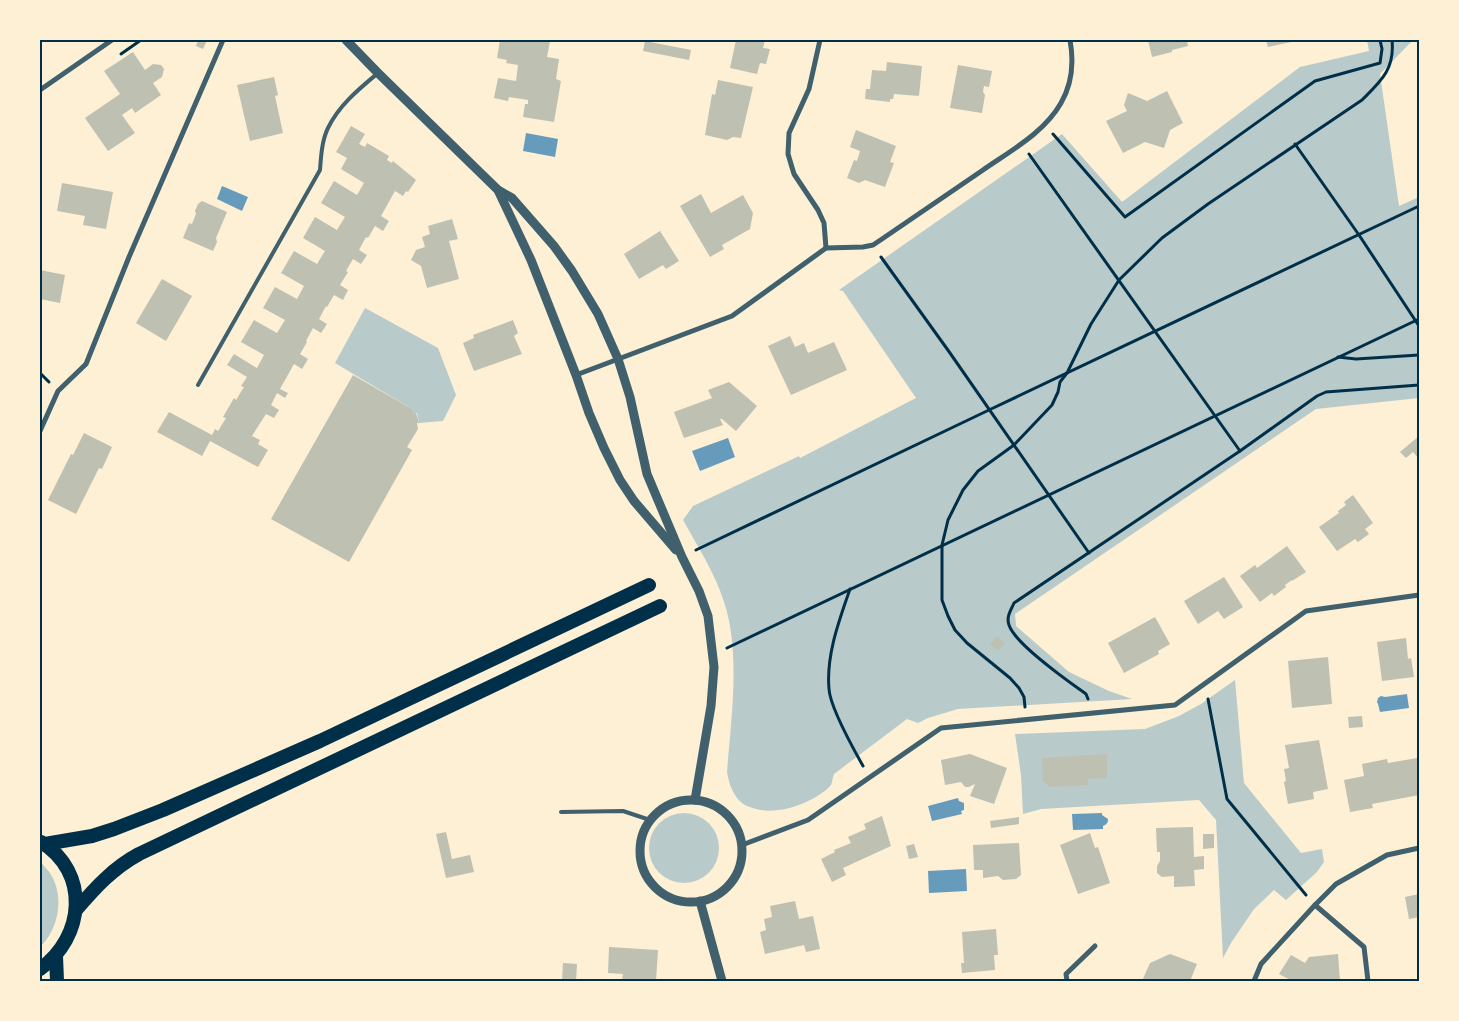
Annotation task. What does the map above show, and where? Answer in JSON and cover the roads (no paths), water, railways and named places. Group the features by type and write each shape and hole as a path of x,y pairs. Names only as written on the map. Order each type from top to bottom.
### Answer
{"highway":[{"path":"42,843 92,836 163,810 320,741 649,585"},
{"path":"76,910 105,877 139,854 660,606"},
{"path":"40,968 56,956 70,935 76,910 73,885 69,873 62,862 42,843"},
{"path":"56,956 58,981"}],"street":[{"path":"40,90 112,40"},
{"path":"40,432 58,391 86,364 129,257 223,40"},
{"path":"346,40 498,190 512,198 534,222 572,272 598,314 618,359 630,398 647,474 682,557 699,591 708,616 714,667 710,706 695,800"},
{"path":"820,40 809,89 789,133 788,154 794,174 818,210 824,223 826,248"},
{"path":"576,375 732,316 826,248 873,245 1022,143 1044,125 1057,110 1067,91 1072,66 1070,40"},
{"path":"498,190 531,260 593,421 620,480 634,501 682,557"},
{"path":"742,845 808,820 941,728 1175,704 1306,611 1419,594"},
{"path":"695,800 712,804 727,814 737,829 742,845 741,860 736,875 720,892 700,901 682,901 666,896 652,885 643,870 639,853 642,836 650,820 662,808 678,801 695,800"},
{"path":"1254,981 1260,964 1336,884 1387,855 1419,848"},
{"path":"700,901 722,981"},
{"path":"1315,904 1364,947 1368,981"},
{"path":"1067,981 1066,974 1095,946"}],"lane":[{"path":"198,385 320,170 327,129 337,112 353,94 378,73"},
{"path":"561,812 623,811 650,820"}],"water":[{"path":"526,133 558,139 555,157 523,151"},
{"path":"222,186 248,197 242,211 217,199"},
{"path":"728,438 735,457 700,471 692,451"},
{"path":"1407,694 1409,708 1380,712 1377,702 1381,696"},
{"path":"958,798 959,801 964,803 964,810 961,811 962,814 932,821 928,806"},
{"path":"1102,813 1108,819 1103,829 1073,830 1072,814"},
{"path":"966,869 967,891 929,893 928,871"}]}
